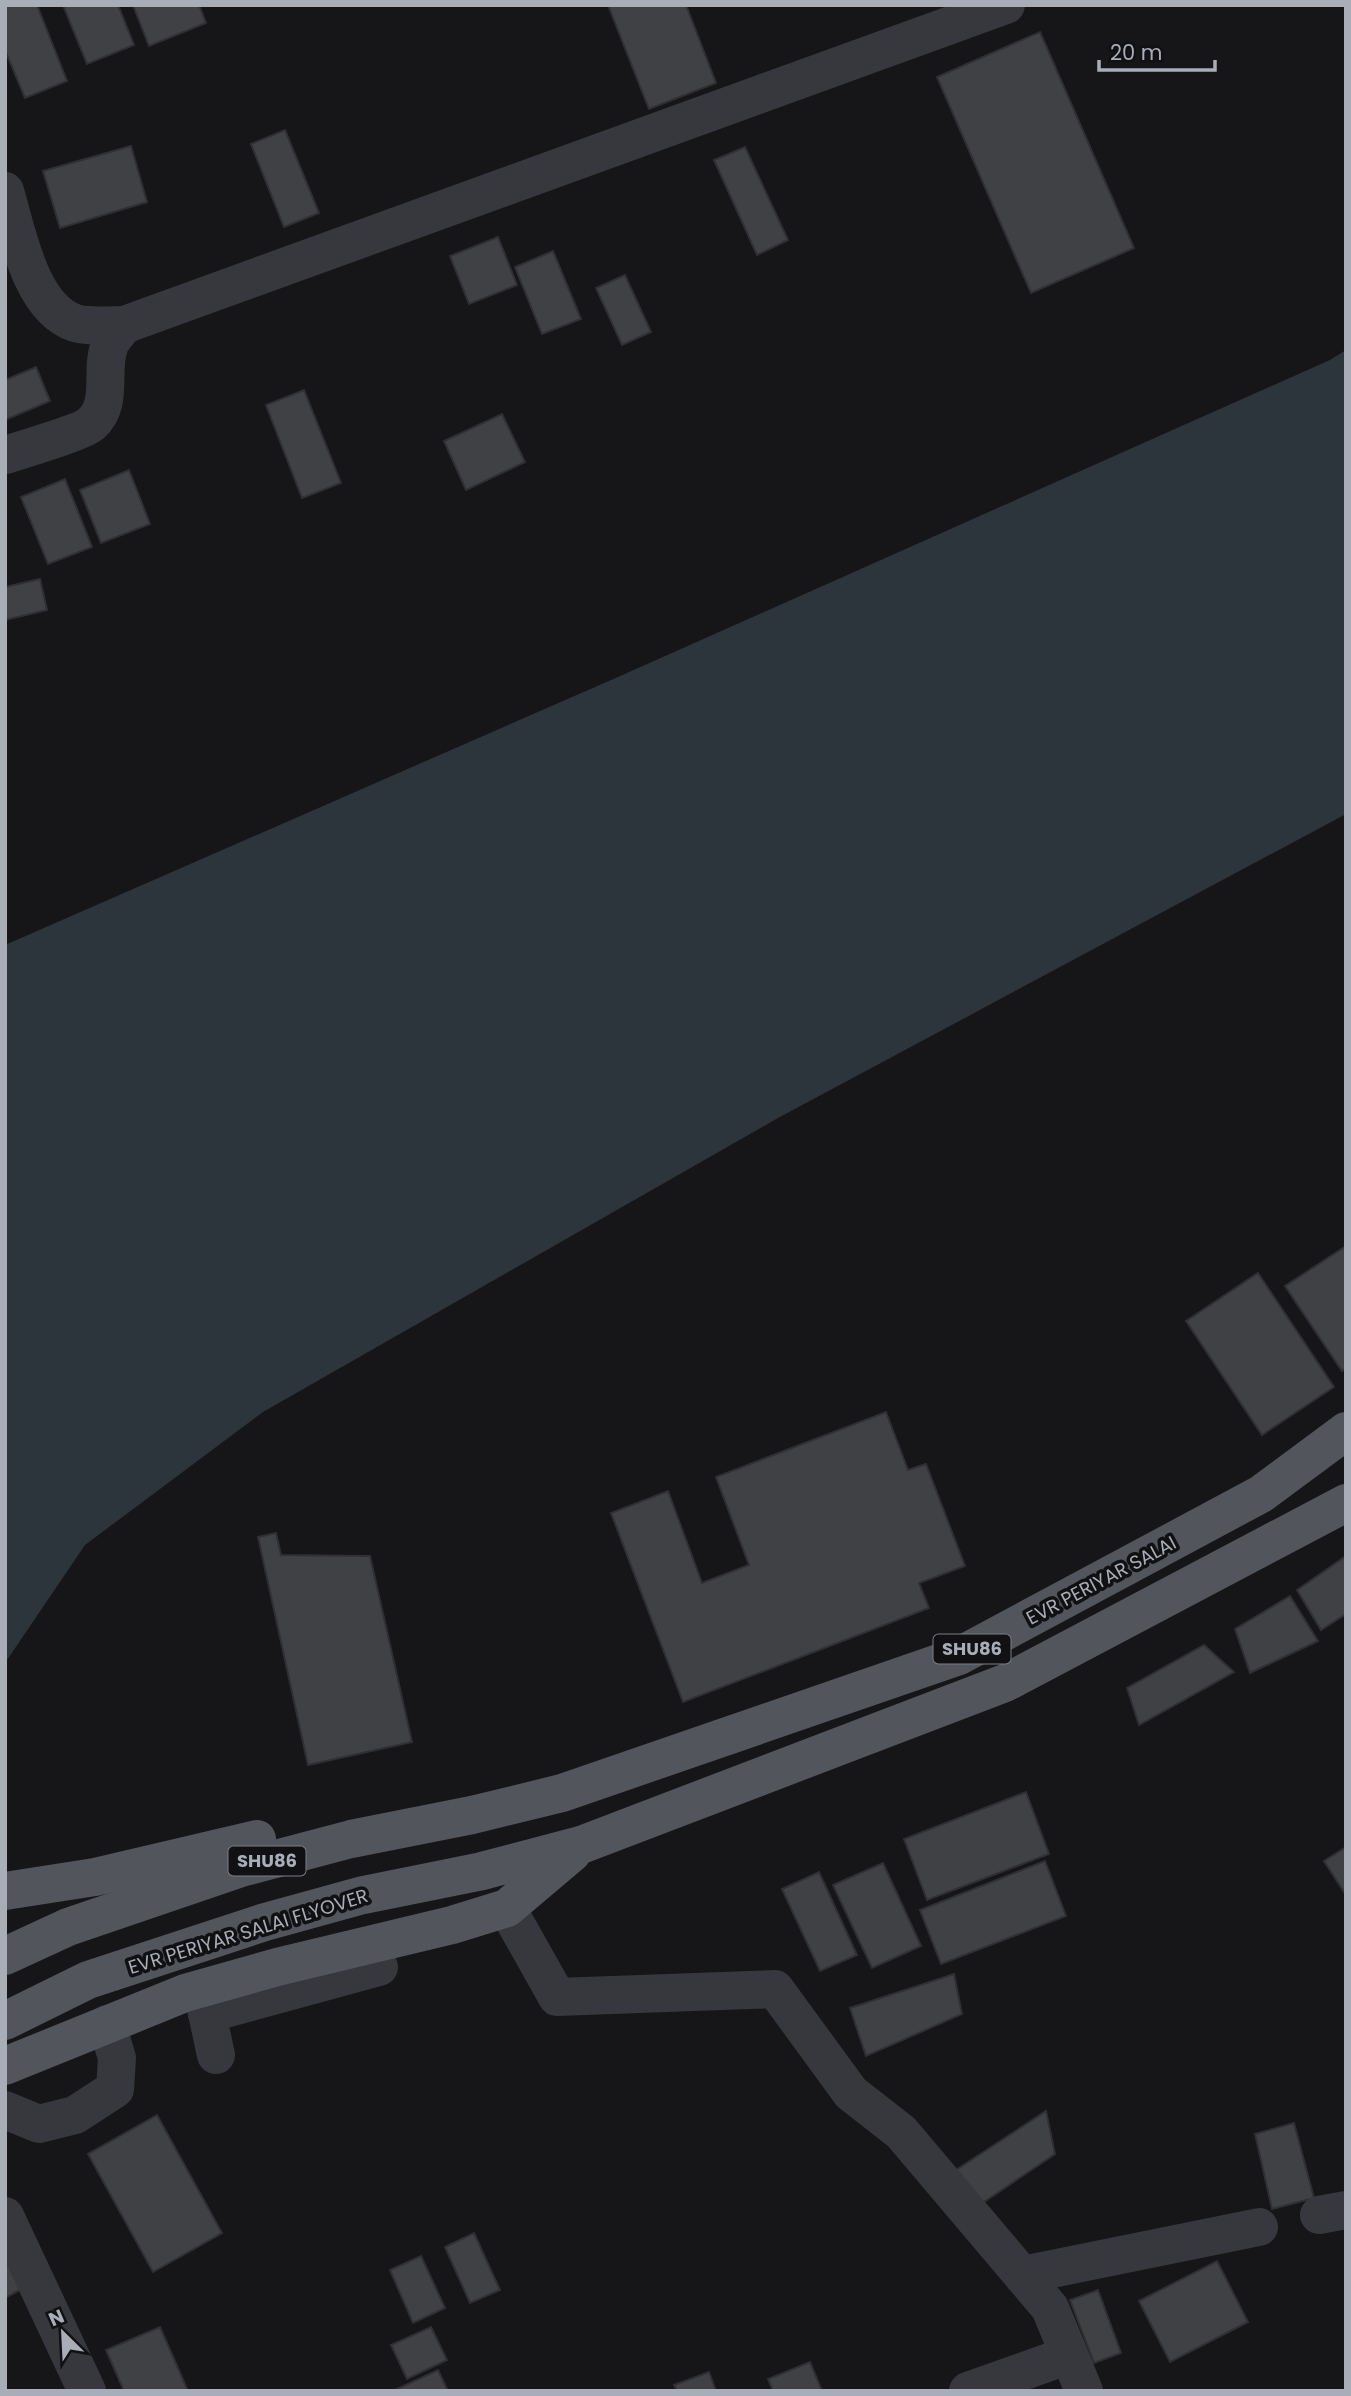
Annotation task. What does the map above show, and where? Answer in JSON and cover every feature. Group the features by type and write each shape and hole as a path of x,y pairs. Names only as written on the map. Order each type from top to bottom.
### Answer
{"main road":[{"name":"EVR PERIYAR SALAI","path":"562,1793 959,1656 1261,1494 1346,1431"},
{"name":"SHU86","path":"581,1845 1005,1683 1346,1503"},
{"path":"5,1891 95,1877 502,1781 562,1793"},
{"name":"SHU86","path":"5,1956 68,1927 240,1868 351,1839 472,1815 562,1793"},
{"path":"5,2066 107,2024 204,2001 277,1967 380,1967 452,1925 507,1908 581,1845"},
{"name":"EVR PERIYAR SALAI FLYOVER","path":"5,2021 88,1980 265,1922 363,1895 482,1871 581,1845"}],"street":[{"path":"5,191 30,274 47,304 75,323 124,325 1006,5"},
{"path":"5,455 90,425 102,410 106,389 105,360 110,344 124,325"},
{"path":"507,1908 557,1997 775,1989 851,2093 901,2132 1050,2308 1084,2391"},
{"path":"204,2001 216,2056"},
{"path":"5,2110 39,2124 75,2115 115,2089 117,2058 107,2024"},
{"path":"5,2216 87,2391"},
{"path":"1022,2275 1259,2227"},
{"path":"968,2391 1069,2355"}],"shaded area":[{"path":"1346,350 1346,814 778,1118 263,1412 85,1545 5,1663 5,945 618,677 1330,360"}],"building":[{"path":"5,5 37,5 67,81 25,98 5,50"},
{"path":"63,5 118,5 134,45 87,64"},
{"path":"133,5 199,5 206,23 149,46"},
{"path":"608,5 686,5 716,83 649,109"},
{"path":"1040,32 1134,248 1031,293 937,77"},
{"path":"285,130 319,213 284,227 251,144"},
{"path":"131,146 147,202 60,228 43,171"},
{"path":"745,147 788,240 757,255 714,160"},
{"path":"498,237 517,285 469,304 450,256"},
{"path":"553,251 581,319 542,334 515,267"},
{"path":"625,275 651,332 622,345 596,288"},
{"path":"36,367 50,401 5,420 5,380"},
{"path":"304,390 341,483 302,498 266,405"},
{"path":"502,414 525,462 466,490 444,441"},
{"path":"129,470 150,524 101,543 80,490"},
{"path":"65,479 92,547 48,564 21,497"},
{"path":"40,579 47,610 5,620 5,587"},
{"path":"1346,1246 1346,1368 1342,1371 1285,1286"},
{"path":"1258,1273 1334,1387 1262,1435 1186,1321"},
{"path":"886,1412 908,1470 926,1464 965,1566 919,1583 929,1608 683,1702 611,1513 668,1491 702,1583 749,1565 716,1477"},
{"path":"276,1533 281,1555 370,1556 412,1742 308,1765 258,1537"},
{"path":"1346,1556 1346,1614 1321,1630 1297,1590"},
{"path":"1290,1596 1318,1641 1250,1673 1235,1629"},
{"path":"1204,1645 1234,1672 1139,1725 1127,1688"},
{"path":"1026,1792 1049,1854 927,1900 904,1839"},
{"path":"1346,1847 1346,1895 1324,1861"},
{"path":"1045,1861 1066,1916 941,1964 920,1910"},
{"path":"883,1863 921,1946 872,1968 833,1885"},
{"path":"819,1872 857,1955 820,1971 782,1889"},
{"path":"954,1974 962,2014 866,2056 850,2008"},
{"path":"1046,2111 1055,2154 981,2204 953,2172"},
{"path":"157,2115 222,2233 153,2272 88,2154"},
{"path":"1294,2123 1314,2198 1272,2209 1255,2134"},
{"path":"474,2233 500,2290 470,2303 445,2247"},
{"path":"5,2250 25,2287 5,2298"},
{"path":"421,2256 445,2308 413,2323 390,2270"},
{"path":"1217,2261 1248,2322 1170,2362 1139,2301"},
{"path":"1098,2290 1121,2353 1094,2363 1070,2300"},
{"path":"160,2327 188,2391 124,2391 106,2350"},
{"path":"431,2327 447,2360 407,2379 391,2345"},
{"path":"810,2362 822,2391 773,2391 768,2379"},
{"path":"438,2370 448,2391 397,2389"},
{"path":"709,2372 716,2391 677,2391 674,2385"}]}
